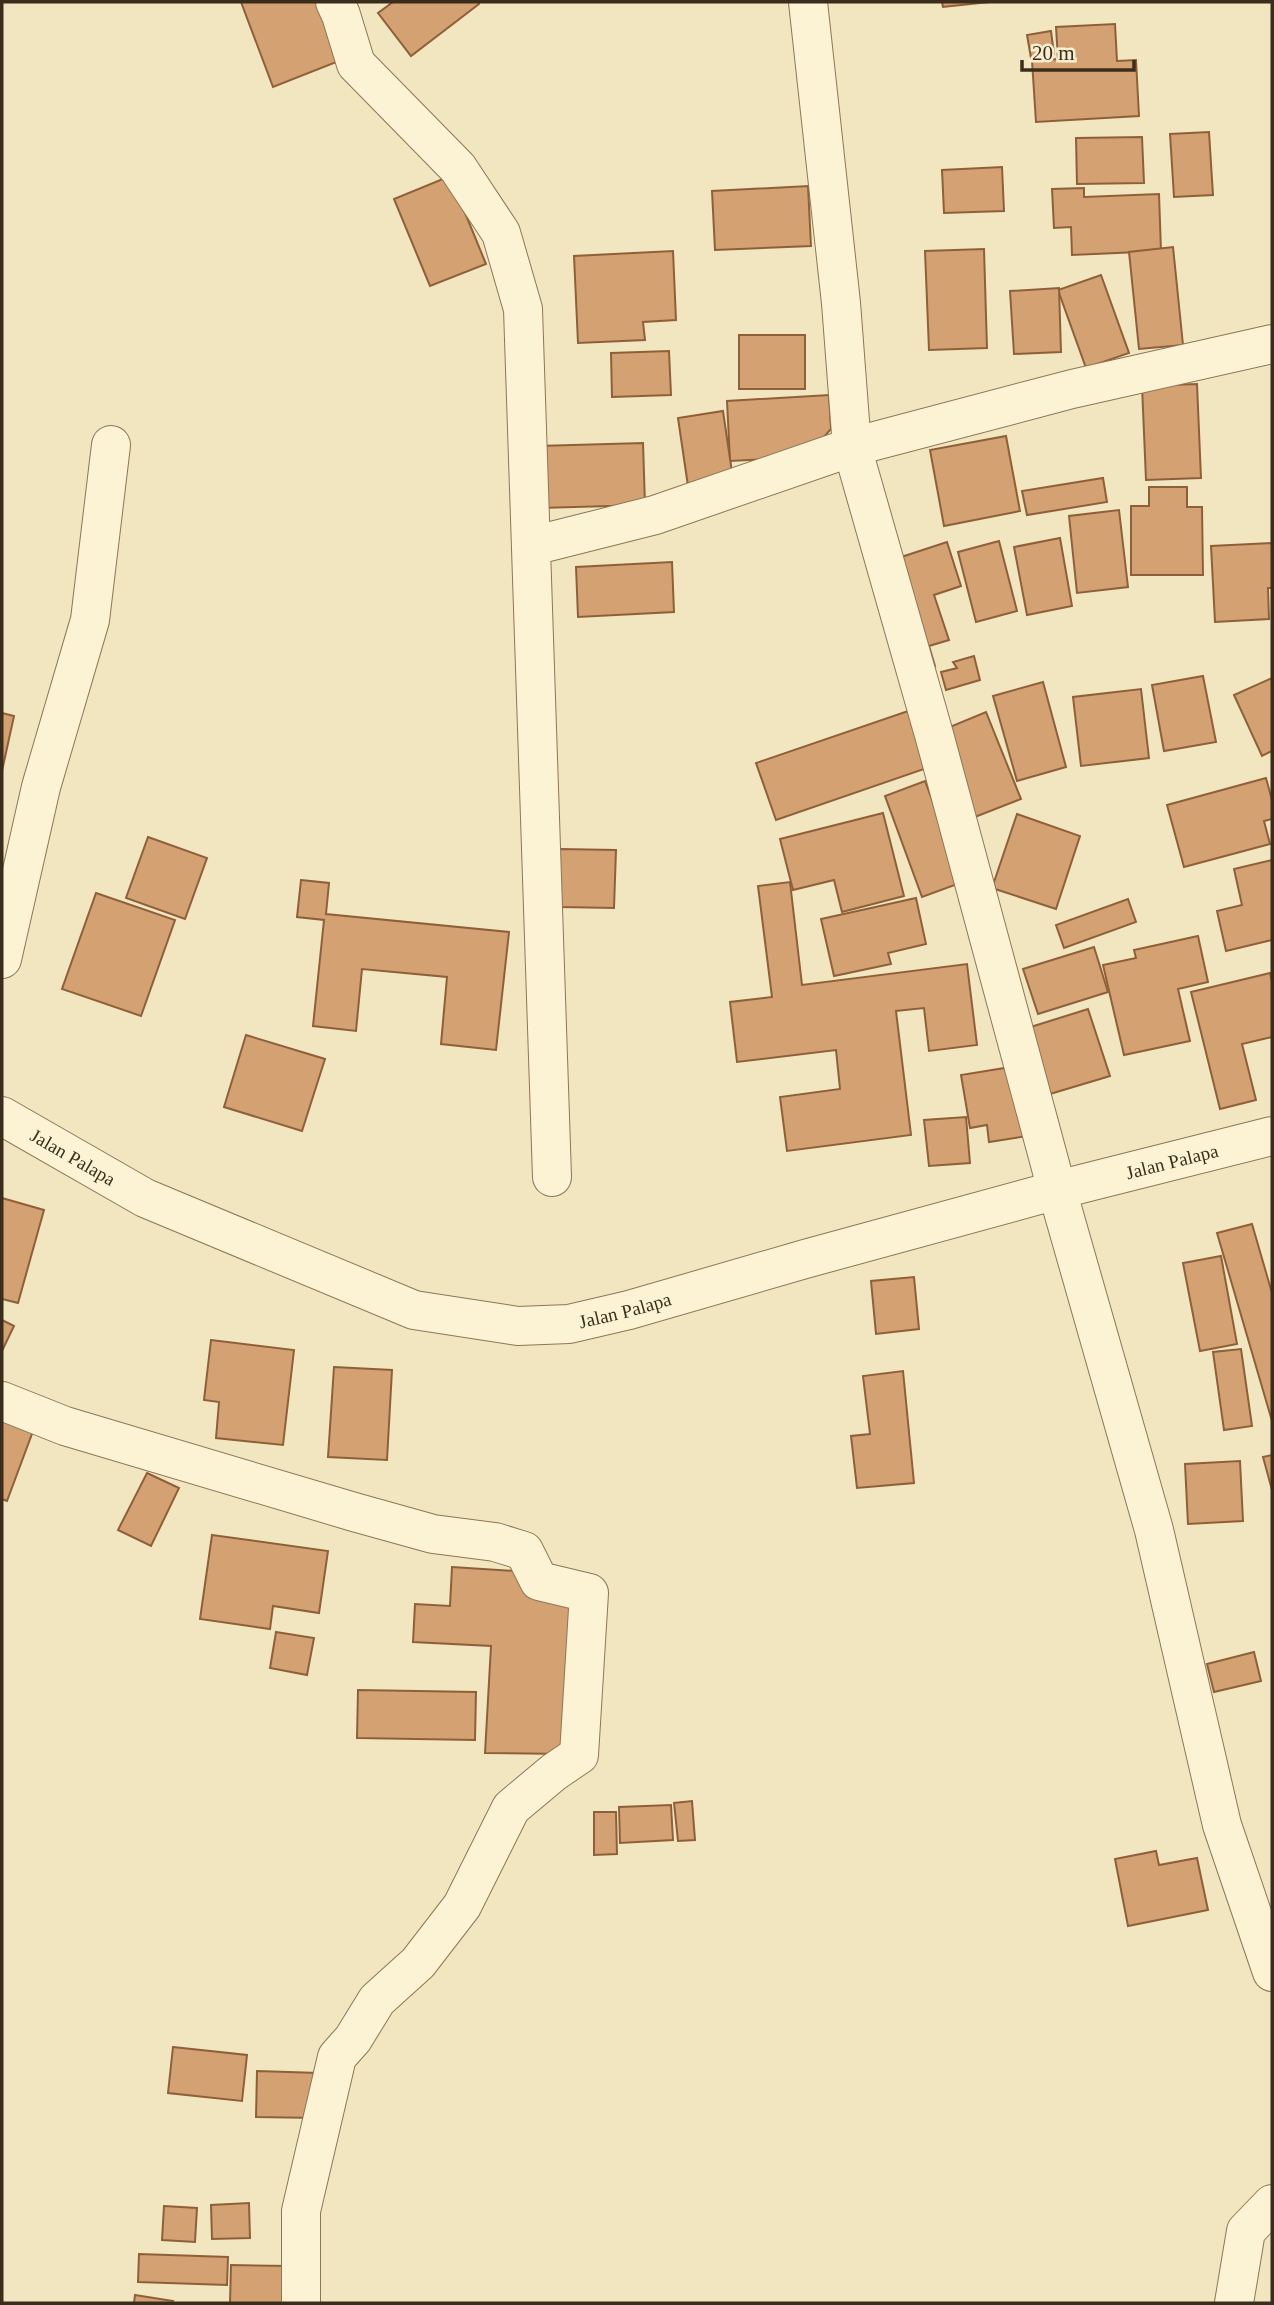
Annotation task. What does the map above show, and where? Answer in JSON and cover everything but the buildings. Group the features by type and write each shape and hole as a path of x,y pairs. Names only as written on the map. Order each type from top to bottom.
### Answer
{"street":[{"path":"335,2 356,64 458,168 501,233 523,309 552,1177"},
{"path":"808,2 841,303 852,447 935,738 1057,1190 1154,1530 1222,1825 1272,1972"},
{"path":"532,546 655,515 852,447 1072,388 1272,344"},
{"path":"2,959 41,787 90,621 111,445"},
{"name":"Jalan Palapa","path":"2,1116 145,1198 414,1310 517,1326 569,1324 629,1310 1057,1190 1272,1136"},
{"path":"2,1401 65,1426 354,1512 433,1534 495,1542 524,1551 539,1581 589,1593 579,1755 511,1808 462,1906 418,1963 377,2000 353,2039 337,2057 301,2211 301,2303"},
{"path":"1234,2303 1246,2231 1272,2204"}]}
